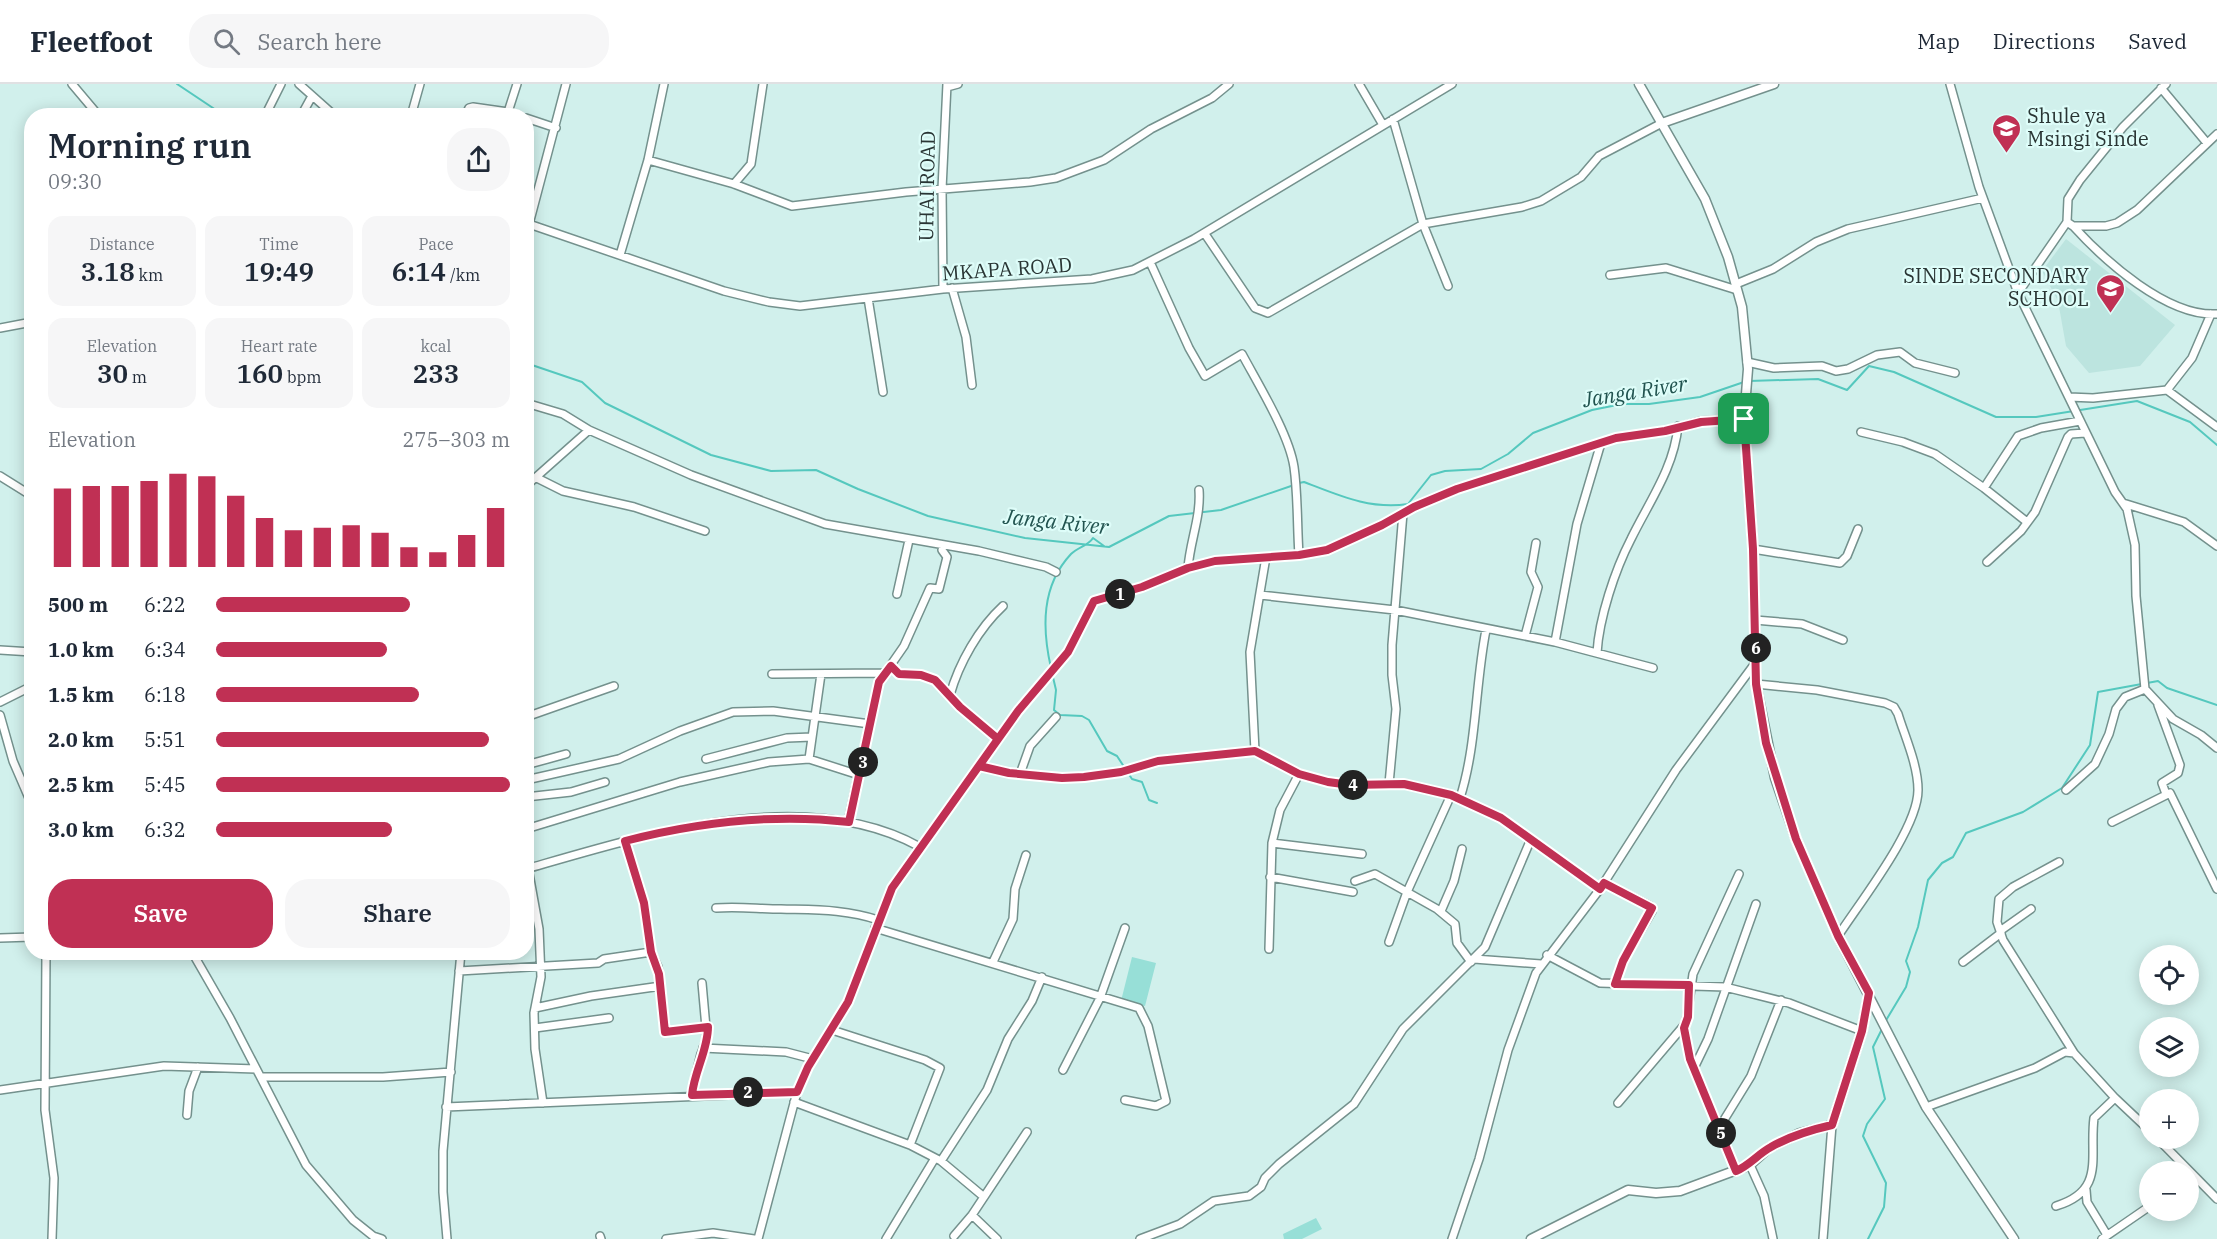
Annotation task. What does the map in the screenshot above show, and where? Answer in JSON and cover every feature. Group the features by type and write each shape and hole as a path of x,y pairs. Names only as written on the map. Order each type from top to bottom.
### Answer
{"street":[{"path":"72,84 92,108"},
{"path":"269,108 281,84"},
{"path":"299,84 326,108"},
{"path":"413,108 420,84"},
{"path":"509,108 516,84"},
{"path":"534,203 566,84"},
{"path":"620,255 648,160 664,84"},
{"path":"734,184 751,164 764,84"},
{"path":"947,86 958,84"},
{"path":"648,160 734,184 792,206 942,189 1030,182 1084,169 1104,160 1151,129 1195,108 1229,84"},
{"path":"1359,84 1383,125"},
{"name":"MKAPA ROAD","path":"534,226 723,291 769,302 800,306 952,288 1082,280 1122,273 1150,262 1205,234 1452,84"},
{"path":"1639,84 1705,199 1737,287 1746,336 1748,365 1744,419 1753,549 1756,684 1775,778 1796,839 1838,936 1926,1107 2014,1239"},
{"path":"1205,234 1255,308 1268,312 1423,224 1531,205 1576,181 1599,156 1662,123 1774,84"},
{"path":"1950,84 1983,198 2018,293 2071,399 2085,433 2127,509 2135,545 2136,596 2145,689 2173,719 2201,735 2217,748"},
{"name":"UHAI ROAD","path":"943,289 942,189 947,86"},
{"path":"2167,390 2192,358 2214,314 2185,310 2170,304 2095,250 2070,224 2067,204 2071,193 2123,127 2163,86 2207,143"},
{"path":"305,108 312,96"},
{"path":"1393,119 1423,224 1448,286"},
{"path":"534,121 556,128"},
{"path":"2070,224 2106,226 2117,223 2137,210 2217,134"},
{"path":"1610,275 1666,267 1737,287 1780,265 1816,242 1848,229 1983,198"},
{"path":"2018,293 2070,224"},
{"path":"1150,262 1189,348 1205,376 1242,354 1278,424 1294,467 1299,555"},
{"path":"952,288 966,337 972,385"},
{"path":"868,298 883,392"},
{"path":"0,328 24,324"},
{"path":"1748,365 1774,368 1822,366 1836,371 1848,369 1877,355 1900,352 1915,363 1955,373"},
{"path":"2071,399 2167,390 2217,427"},
{"path":"534,405 563,414 588,430 691,475 825,525 1038,565 1056,572"},
{"path":"666,1239 713,1233 756,1239 797,1092 855,985 892,888 1025,702 1053,672 1072,645 1078,628 1094,601 1142,587 1188,568 1215,561 1299,555 1336,547 1457,489 1601,443 1665,431 1678,426 1744,419"},
{"path":"1984,488 2018,436 2041,428 2080,421"},
{"path":"1597,653 1603,615 1624,554 1668,467 1677,444 1678,426"},
{"path":"534,480 588,430"},
{"path":"1861,432 1903,442 1935,454 2027,522"},
{"path":"1987,562 2012,540 2027,522 2040,501 2071,434 2085,433"},
{"path":"1555,642 1577,525 1601,443"},
{"path":"0,476 24,491"},
{"path":"537,478 563,491 634,507 705,531"},
{"path":"1188,568 1190,545 1198,518 1199,490"},
{"path":"2122,503 2184,522 2217,546"},
{"path":"1389,784 1396,709 1391,668 1403,513"},
{"path":"1753,549 1840,563 1847,556 1858,530"},
{"path":"897,594 909,540"},
{"path":"1525,636 1538,587 1531,572 1536,543"},
{"path":"849,822 879,682 904,646 930,588 939,589 947,557 942,550 943,546"},
{"path":"1255,751 1250,652 1266,556"},
{"path":"1260,596 1395,610 1555,642 1653,668"},
{"path":"950,695 961,669 987,622 1003,606"},
{"path":"1755,620 1802,624 1843,640"},
{"path":"1460,798 1468,763 1486,630"},
{"path":"0,650 24,652"},
{"path":"1452,1239 1479,1159 1508,1050 1541,964 1602,886 1676,770 1756,662"},
{"path":"891,666 899,674 927,676 998,739"},
{"path":"772,674 884,673"},
{"path":"809,759 821,674"},
{"path":"1756,684 1817,690 1885,703 1894,707 1898,714 1916,774 1918,790 1915,811 1888,859 1838,936"},
{"path":"534,714 614,686"},
{"path":"2066,790 2095,764 2109,734 2116,709 2125,697 2145,689"},
{"path":"0,702 24,690"},
{"path":"2157,703 2180,765 2178,773 2162,783 2166,794"},
{"path":"534,778 619,759 680,731 733,712 768,711 817,715 870,724"},
{"path":"0,715 13,761 24,786"},
{"path":"1020,774 1030,746 1056,717"},
{"path":"706,759 787,738 812,737"},
{"path":"979,766 1020,774 1062,778 1121,772 1158,761 1255,751 1299,774 1350,785 1417,785 1460,798 1496,815 1602,886 1650,906 1652,911 1623,961 1615,984"},
{"path":"534,763 566,754"},
{"path":"534,827 736,768 777,761 809,759 859,775"},
{"path":"1269,949 1272,843 1280,810 1299,774"},
{"path":"534,796 571,792 605,782"},
{"path":"2112,822 2170,793 2217,889"},
{"path":"1389,942 1407,892 1451,795"},
{"path":"534,866 680,828 733,820 804,819 849,822 879,828 920,847"},
{"path":"1140,1239 1180,1224 1214,1201 1240,1198 1256,1192 1268,1173 1354,1104 1403,1029 1473,960 1489,940 1531,839"},
{"path":"625,841 644,903 651,952 656,962 661,986 665,1032 708,1027"},
{"path":"1272,843 1362,854"},
{"path":"1442,911 1457,873 1462,849"},
{"path":"993,962 1013,920 1016,890 1026,855"},
{"path":"2059,862 2013,887 1999,899 1997,922 2000,932 2074,1053 2139,1121"},
{"path":"1355,881 1375,873 1442,911 1455,924 1457,943 1473,960 1541,964"},
{"path":"1618,1103 1656,1056 1684,1028 1688,1017 1689,985 1739,874"},
{"path":"1270,877 1353,892"},
{"path":"534,896 538,914 541,967 534,1028 536,1065 543,1103"},
{"path":"1694,1068 1708,1039 1756,904"},
{"path":"716,908 742,906 810,908 858,913 878,920"},
{"path":"1964,962 2031,909"},
{"path":"875,928 1139,1008 1145,1016 1166,1099 1163,1104 1156,1106 1125,1100"},
{"path":"1063,1070 1100,998 1125,928"},
{"path":"0,938 24,937"},
{"path":"459,971 598,963 604,959 651,952"},
{"path":"1547,956 1589,979 1615,984 1725,987 1781,1000 1862,1031"},
{"path":"46,960 45,1110 54,1178 52,1239"},
{"path":"196,960 261,1077 292,1143 317,1180 353,1220 373,1236 382,1239"},
{"path":"447,1239 442,1192 446,1107 460,960"},
{"path":"886,1239 987,1090 1008,1039 1032,1002 1042,977"},
{"path":"692,1095 708,1027 702,983"},
{"path":"535,1008 591,996 661,986"},
{"path":"1823,1239 1832,1125 1862,1031 1869,993"},
{"path":"1719,1128 1751,1077 1781,1000"},
{"path":"534,1028 609,1018"},
{"path":"1684,1028 1694,1068 1736,1171"},
{"path":"832,1030 925,1060 940,1068 910,1144"},
{"path":"704,1048 786,1052 813,1059"},
{"path":"1926,1107 2035,1068 2065,1052 2074,1053"},
{"path":"0,1090 164,1066 256,1069"},
{"path":"187,1115 189,1091 198,1067"},
{"path":"261,1077 383,1077 451,1072"},
{"path":"446,1107 797,1092"},
{"path":"2115,1098 2094,1118 2093,1172 2086,1190 2087,1202 2104,1237 2139,1213"},
{"path":"794,1102 910,1144 938,1160 984,1197"},
{"path":"1531,1239 1628,1190 1656,1193 1680,1191 1750,1165 1769,1148 1800,1133 1832,1125"},
{"path":"954,1236 972,1215 1027,1132"},
{"path":"2168,1149 2179,1161"},
{"path":"1750,1165 1764,1196 1773,1239"},
{"path":"2199,1181 2217,1199"},
{"path":"2056,1206 2086,1190"},
{"path":"972,1215 994,1238"}],"shaded area":[{"name":"SINDE SECONDARY SCHOOL","path":"2066,239 2175,325 2140,366 2089,373 2066,346 2058,301 2042,271"},
{"path":"1132,957 1156,963 1145,1006 1121,1001"},
{"path":"1316,1218 1322,1229 1302,1239 1284,1239 1283,1234"}],"waterway":[{"name":"Janga River","path":"177,84 213,108"},
{"name":"Janga River","path":"534,366 582,382 605,403 711,455 771,471 816,470 928,516 1025,538 1109,547 1169,516 1221,510 1294,485"},
{"name":"Janga River","path":"1749,381 1818,379 1847,390 1869,366 1894,372 1996,417 2036,417 2137,401 2190,422 2217,445"},
{"name":"Janga River","path":"1299,483 1304,482 1367,503 1408,504 1431,475 1445,471 1481,469 1508,454 1533,433 1592,410 1622,404 1649,404 1700,397 1744,382"},
{"path":"1051,668 1045,623 1046,608 1054,580 1061,566 1071,554 1093,538 1104,546"},
{"path":"1052,673 1056,690 1054,710 1060,715 1082,716 1089,720 1107,751 1117,756 1132,779 1142,782 1149,800 1157,803"},
{"path":"1885,1022 1906,987 1910,972 1906,961 1918,927 1928,880 1942,863 1953,857 1966,833 2023,812 2062,788 2090,745 2098,692 2158,681 2167,688 2217,705"},
{"path":"1868,1239 1884,1207 1886,1183 1863,1136 1867,1124 1885,1099 1873,1047 1883,1027"}],"place":[{"name":"Shule ya Msingi Sinde","path":"2006,154"},
{"name":"SINDE SECONDARY SCHOOL","path":"2110,314"}],"route":[{"path":"1744,419 1701,422 1665,431 1616,438 1457,489 1414,507 1382,525 1327,550 1299,555 1215,561 1188,568 1162,580 1094,601 1078,628 1068,652 1056,669 1018,711 979,766 946,810 892,888 883,905 867,956 848,1002 808,1067 797,1092 692,1095 708,1027 665,1032 659,974 651,952 644,903 625,841 680,828 733,820 777,818 849,822 879,682 891,666 899,674 905,676 921,675 935,680 960,707 998,739 979,766 997,771 1062,778 1084,777 1121,772 1158,761 1255,751 1299,774 1328,782 1350,785 1417,785 1451,795 1490,812 1600,889 1604,883 1652,908 1623,961 1615,984 1689,985 1688,1017 1684,1028 1690,1059 1736,1171 1750,1165 1769,1148 1800,1133 1832,1125 1862,1031 1869,993 1838,936 1796,839 1775,778 1766,743 1762,706 1756,684 1753,549 1744,419"}]}
